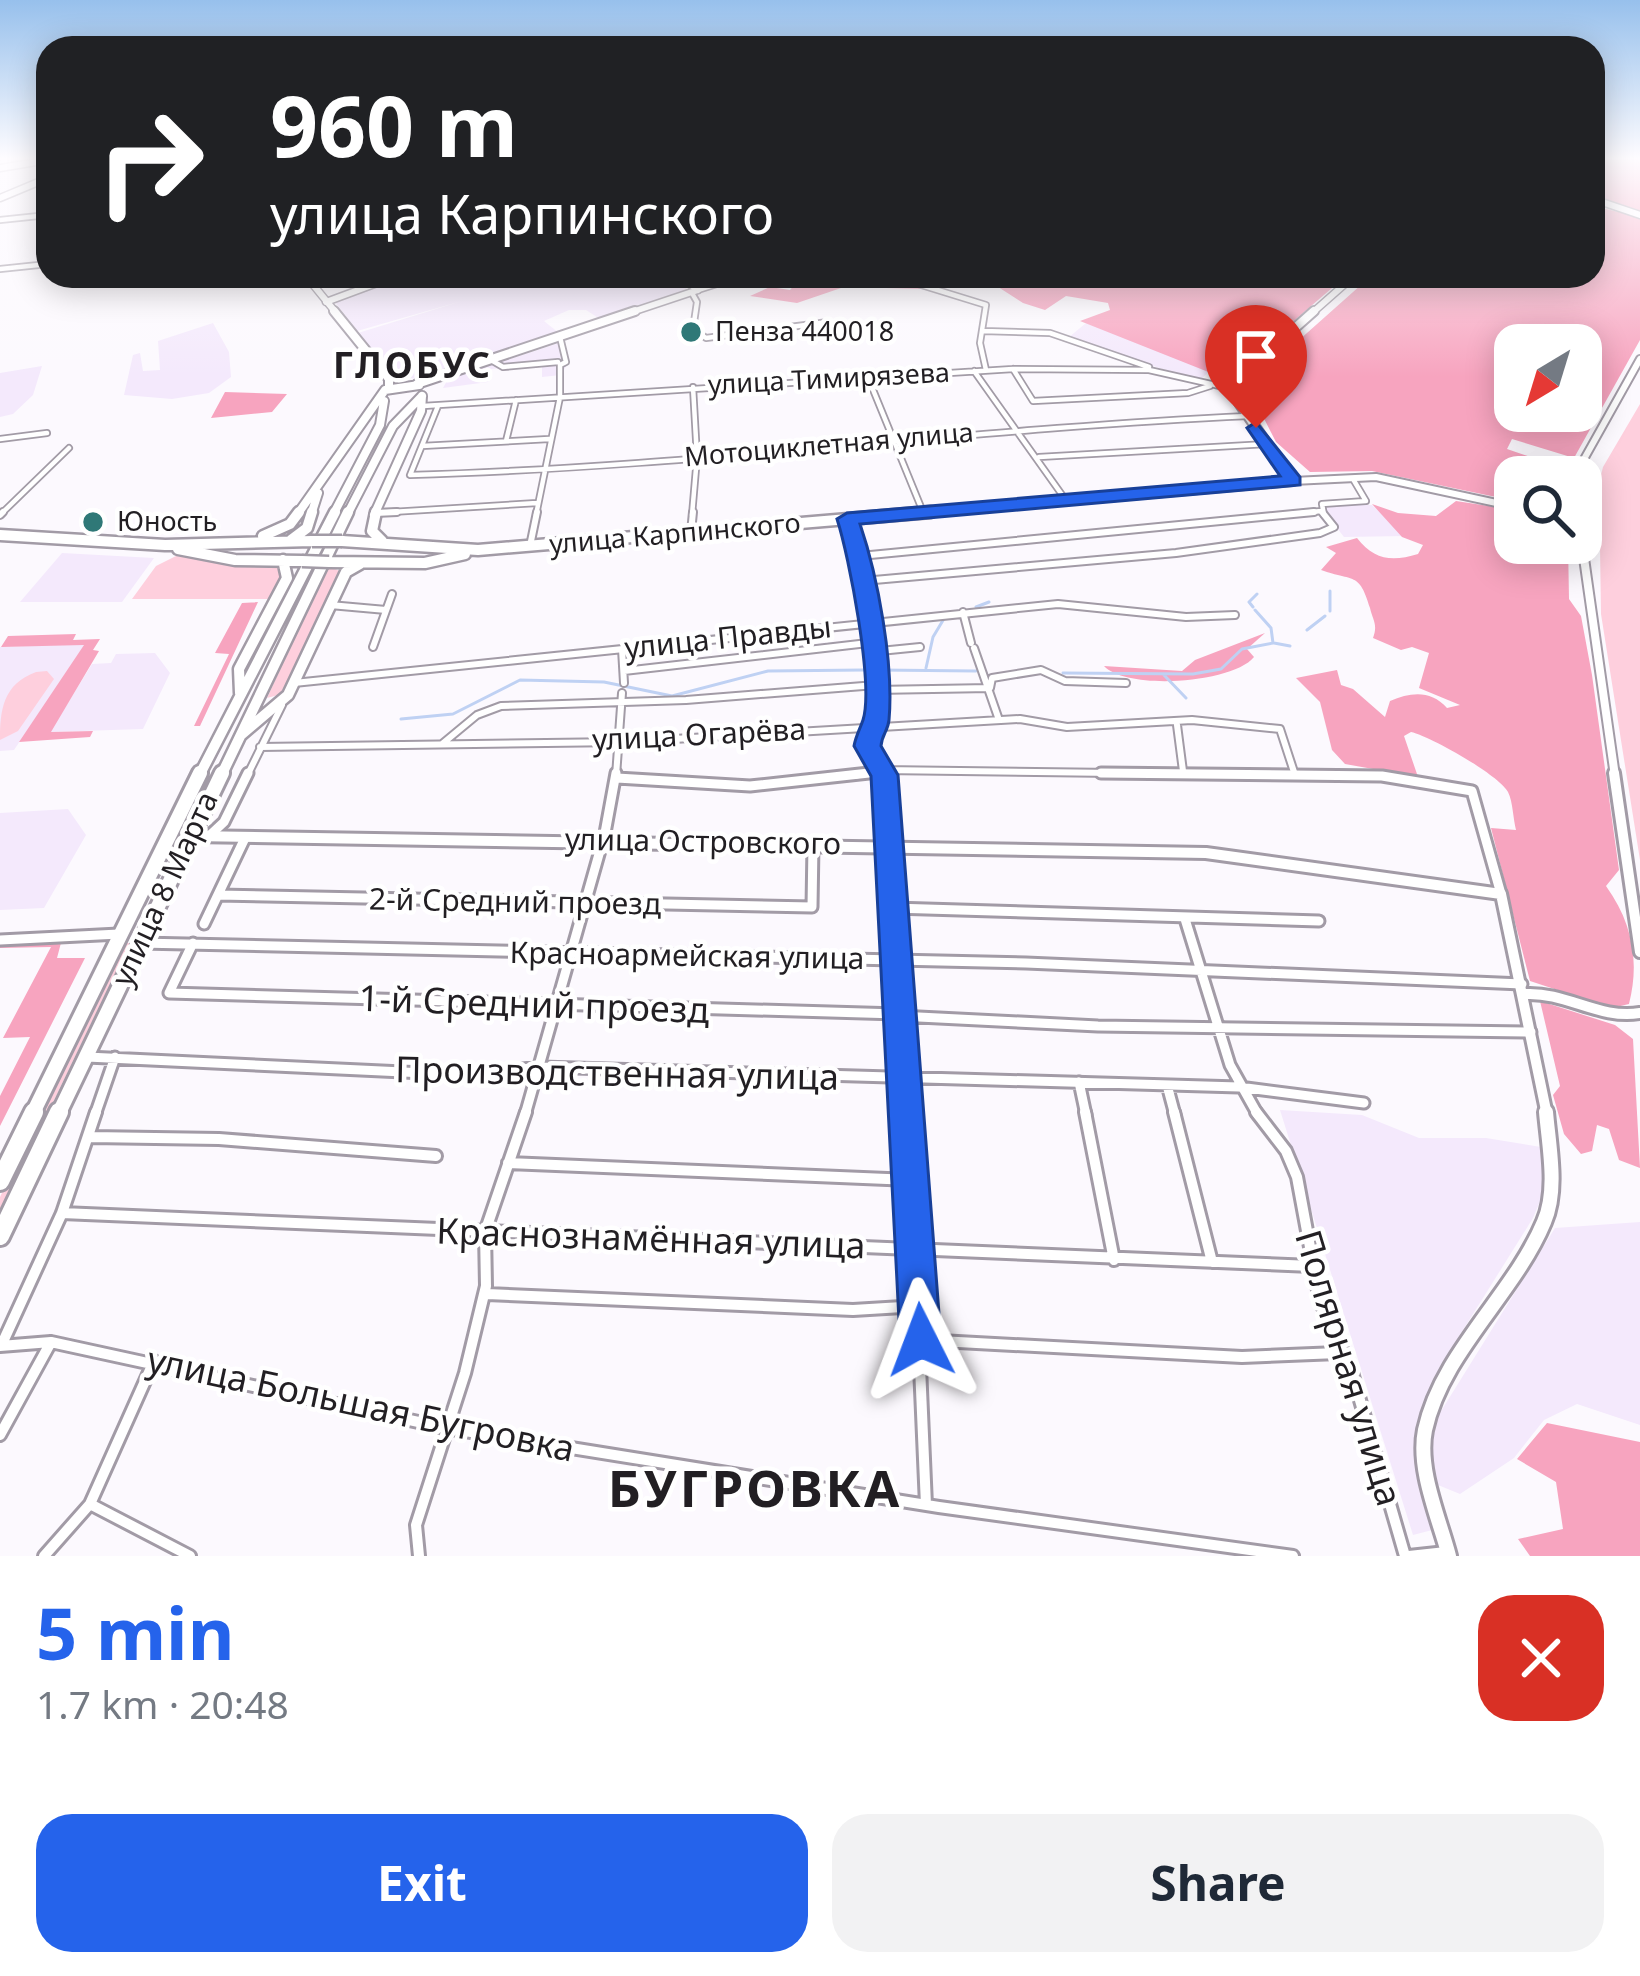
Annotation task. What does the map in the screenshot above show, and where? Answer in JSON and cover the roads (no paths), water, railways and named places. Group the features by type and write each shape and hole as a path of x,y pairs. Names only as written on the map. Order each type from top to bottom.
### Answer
{"main road":[{"path":"315,288 389,383 419,392"},
{"path":"326,302 364,288"},
{"path":"383,400 407,403 449,374 695,291 692,288"},
{"path":"1293,481 1233,389 1249,365 1340,288"},
{"path":"235,539 287,528 383,400 389,383"},
{"path":"381,565 404,554 372,531 419,392"},
{"name":"улица 8 Марта","path":"0,1236 257,695 393,426 419,392"},
{"name":"улица 8 Марта","path":"0,1181 240,694 380,425 383,400"},
{"name":"улица Карпинского","path":"0,535 165,545 235,539 478,550 1293,481"},
{"path":"290,541 308,528 321,483"},
{"path":"235,560 229,550 248,540"},
{"name":"улица Карпинского","path":"165,545 235,560 337,565 425,563 478,550"},
{"path":"240,694 239,669 287,578 283,560"},
{"path":"236,740 289,691 330,605 337,565"},
{"path":"257,695 268,702 289,691"},
{"path":"169,836 190,836"}],"street":[{"path":"0,268 36,265"},
{"path":"704,288 695,291 693,329 701,337 828,322"},
{"path":"926,288 986,305 986,370"},
{"path":"983,332 1050,333 1168,373"},
{"path":"530,546 560,398 560,365 566,362 560,337"},
{"path":"1586,456 1640,359"},
{"path":"491,360 502,367 558,362"},
{"path":"1013,368 1033,401 1188,393 1211,386"},
{"name":"улица Тимирязева","path":"419,392 437,406 1013,368 1168,373 1233,389"},
{"path":"974,370 1065,499"},
{"path":"867,375 923,513"},
{"path":"691,532 697,457 693,387"},
{"path":"506,441 516,400"},
{"path":"437,406 422,446 549,439"},
{"name":"Мотоциклетная улица","path":"422,446 410,476 543,471 1017,428 1248,416"},
{"path":"0,439 46,433"},
{"path":"1040,458 1267,444"},
{"path":"0,515 69,448"},
{"name":"улица Карпинского","path":"1293,481 1376,477 1494,502"},
{"path":"863,581 1176,553 1334,527 1321,512 1322,504 1366,501 1353,479"},
{"path":"375,513 537,503"},
{"path":"860,556 1321,512"},
{"path":"847,519 860,556 864,624 875,687 876,726 869,730 867,746 882,770 889,845 916,1249 926,1505"},
{"path":"1585,564 1640,952"},
{"path":"373,647 392,594"},
{"name":"улица Правды","path":"289,691 554,652 1058,604 1186,617 1235,615"},
{"path":"330,605 386,610"},
{"path":"963,613 999,720"},
{"path":"624,671 920,647"},
{"path":"418,1556 416,1525 488,1294 490,1240 485,1232 541,1067 598,841 605,833 622,742 622,649"},
{"path":"990,688 992,678 1040,670 1065,681 1126,683"},
{"path":"442,744 477,716 501,706 622,693 990,688"},
{"path":"209,836 224,822 289,691"},
{"name":"улица Огарёва","path":"260,746 622,742 999,720 1067,727 1177,725 1192,720 1280,729 1294,775"},
{"path":"1177,725 1183,771"},
{"path":"617,778 701,784 811,781 882,770 1183,771 1382,776 1472,791 1525,989 1551,1186 1545,1221 1452,1370 1425,1429 1424,1460 1448,1554 1407,1556"},
{"name":"улица Островского","path":"190,836 1206,853 1501,894"},
{"path":"204,924 246,837"},
{"name":"2-й Средний проезд","path":"218,895 812,907 813,844"},
{"path":"893,908 1319,921"},
{"name":"Полярная улица","path":"1185,919 1239,1088 1282,1140 1297,1177 1312,1266 1338,1353 1351,1369 1407,1556"},
{"path":"0,940 121,934"},
{"name":"1-й Средний проезд","path":"193,943 170,993 899,1015 1098,1026 1219,1024 1507,1036 1533,1032"},
{"name":"Красноармейская улица","path":"139,944 896,959 1525,989"},
{"path":"1525,989 1619,1017 1640,1013"},
{"name":"Производственная улица","path":"85,1057 467,1076 541,1067 1167,1085 1364,1102"},
{"path":"1,1345 62,1213 115,1057"},
{"path":"1079,1082 1114,1260"},
{"path":"1167,1085 1212,1262"},
{"path":"91,1137 219,1139 436,1156"},
{"path":"508,1163 911,1180"},
{"name":"Краснознамённая улица","path":"62,1213 1312,1266"},
{"path":"488,1294 853,1310 919,1306"},
{"path":"921,1340 1242,1358 1338,1353"},
{"path":"0,1435 51,1342"},
{"name":"улица Большая Бугровка","path":"1,1345 51,1342 446,1428 926,1505 1294,1556"},
{"path":"44,1556 90,1504 94,1485 154,1361"},
{"path":"90,1504 190,1556"}],"waterway":[{"path":"1330,591 1330,611"},
{"path":"1253,607 1249,602 1257,594"},
{"path":"976,607 989,602"},
{"path":"1063,673 1193,674 1221,669 1242,649 1273,643 1271,628 1255,610"},
{"path":"1307,630 1325,616"},
{"path":"926,668 933,637 945,617"},
{"path":"1274,643 1290,646"},
{"path":"401,719 453,714 520,680 604,682 672,696 768,671 864,670"},
{"path":"879,670 976,671"},
{"path":"1163,674 1186,698"}],"place":[{"name":"Пенза 440018","path":"691,332"},
{"name":"Юность","path":"93,522"}],"district":[{"name":"ГЛОБУС","path":"413,365"},
{"name":"БУГРОВКА","path":"755,1489"}]}
